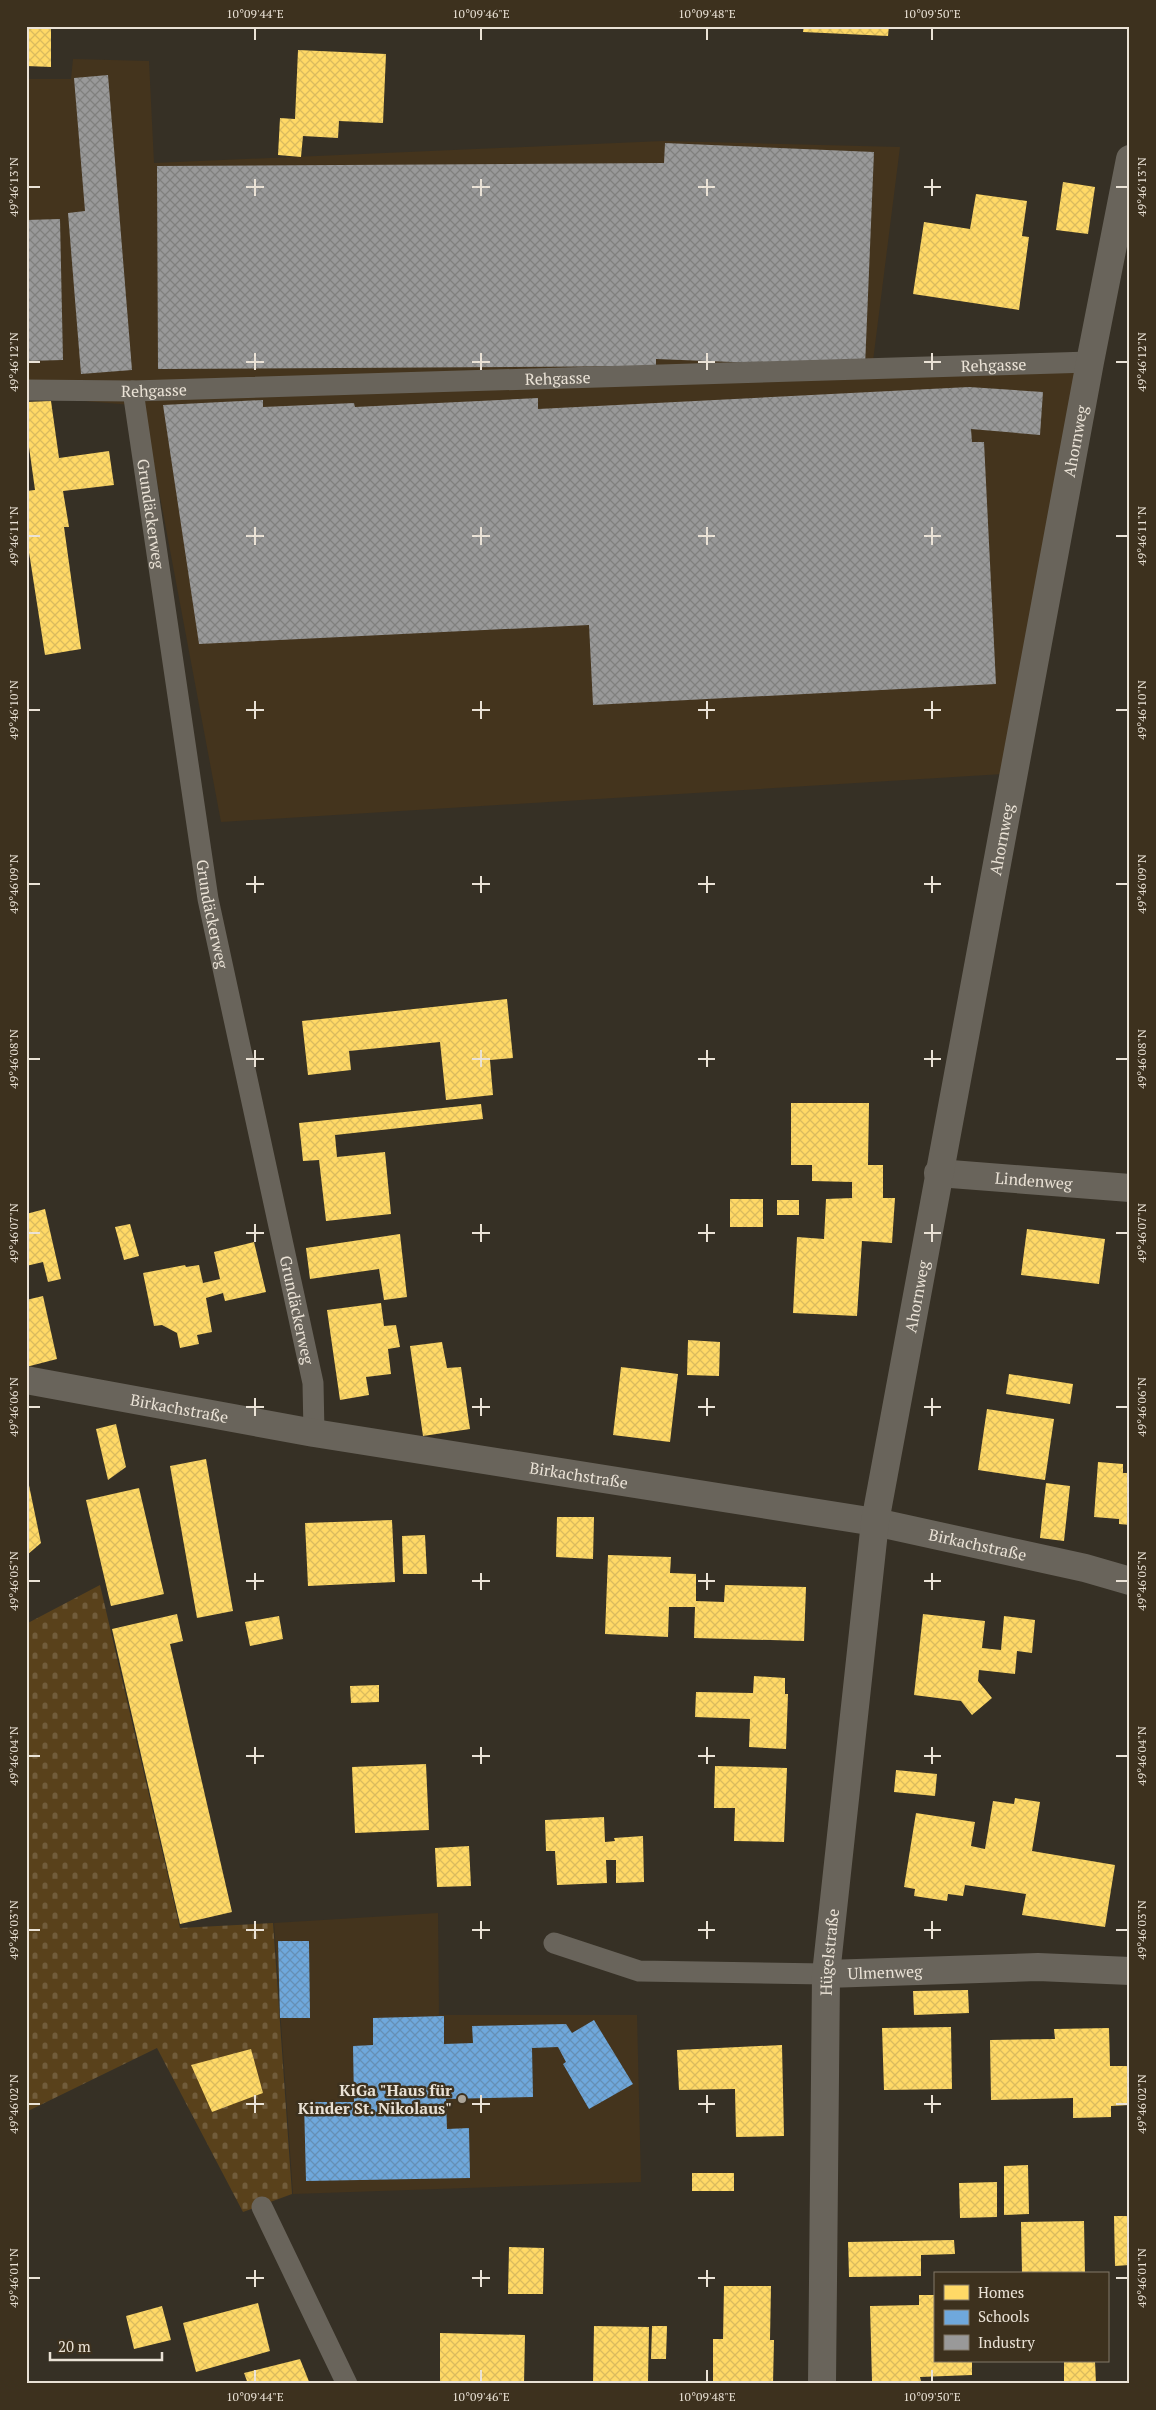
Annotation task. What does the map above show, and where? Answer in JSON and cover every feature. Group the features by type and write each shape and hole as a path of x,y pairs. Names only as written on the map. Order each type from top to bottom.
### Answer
{"street":[{"name":"Ahornweg","path":"875,1522 938,1173 1090,362 1130,159"},
{"name":"Lindenweg","path":"938,1173 1130,1188"},
{"name":"Birkachstraße","path":"26,1380 314,1433 875,1522 1085,1568 1130,1581"},
{"name":"Hügelstraße","path":"822,2384 826,1974 875,1522"},
{"name":"Ulmenweg","path":"826,1974 1038,1967 1130,1971"}],"lane":[{"name":"Rehgasse","path":"26,390 133,390 1090,362"},
{"name":"Grundäckerweg","path":"133,390 208,899 313,1383 314,1433"},
{"name":"Ulmenweg","path":"554,1943 639,1971 826,1974"},
{"path":"262,2207 348,2384"}],"shaded area":[{"path":"73,59 149,61 154,163 663,141 900,147 873,361 1079,358 1003,774 221,822 143,406 26,396 26,79 71,79"},
{"name":"KiGa \"Haus für Kinder St. Nikolaus\"","path":"438,1913 439,2015 637,2015 641,2182 293,2194 274,1923"}],"green space":[{"path":"100,1585 180,1928 273,1923 292,2194 243,2212 157,2048 26,2112 26,1624"}],"building: Homes":[{"path":"26,26 51,26 51,67 26,66"},
{"path":"804,26 889,26 888,36 803,32"},
{"path":"298,50 386,54 383,123 339,121 338,138 303,136 301,157 278,155 280,118 295,119"},
{"path":"1063,182 1095,187 1088,234 1056,230"},
{"path":"976,194 1027,201 1022,236 1029,237 1019,310 913,294 924,222 970,229"},
{"path":"51,401 59,458 109,451 114,485 63,491 69,527 64,527 81,649 45,655 26,533 26,491 35,490 29,447 26,447 26,402"},
{"path":"507,999 513,1058 490,1060 493,1095 446,1100 440,1042 349,1051 351,1070 308,1075 302,1021"},
{"path":"791,1103 869,1103 868,1165 883,1165 883,1198 895,1198 892,1243 862,1241 857,1316 793,1313 797,1237 824,1239 826,1199 852,1198 852,1182 812,1181 812,1165 791,1165"},
{"path":"481,1104 483,1119 335,1135 337,1157 385,1152 391,1214 326,1221 319,1160 303,1161 299,1123"},
{"path":"730,1199 763,1199 763,1227 730,1227"},
{"path":"777,1200 799,1200 799,1215 777,1215"},
{"path":"45,1209 61,1279 48,1282 43,1262 26,1266 26,1214"},
{"path":"130,1224 139,1256 124,1260 115,1227"},
{"path":"1027,1229 1105,1239 1099,1284 1021,1275"},
{"path":"400,1234 407,1297 384,1300 379,1269 310,1279 306,1248"},
{"path":"254,1242 266,1292 225,1301 223,1293 206,1298 212,1332 197,1335 199,1344 180,1348 177,1333 162,1325 154,1326 143,1273 185,1265 186,1267 199,1265 203,1283 220,1279 214,1252"},
{"path":"43,1296 57,1359 26,1367 26,1300"},
{"path":"381,1303 384,1326 396,1325 400,1347 388,1349 391,1374 366,1377 369,1395 340,1400 327,1310"},
{"path":"688,1340 720,1342 719,1376 687,1375"},
{"path":"442,1342 447,1368 461,1367 470,1429 423,1436 410,1346"},
{"path":"621,1367 678,1374 670,1442 613,1435"},
{"path":"1009,1374 1073,1384 1070,1404 1006,1394"},
{"path":"987,1409 1054,1419 1045,1480 978,1470"},
{"path":"116,1424 126,1467 108,1480 96,1429"},
{"path":"206,1459 233,1611 197,1618 170,1466"},
{"path":"1098,1462 1123,1464 1123,1473 1130,1473 1130,1525 1119,1524 1119,1519 1094,1517"},
{"path":"26,1471 41,1543 27,1555 26,1553"},
{"path":"1046,1483 1070,1486 1064,1541 1040,1538"},
{"path":"139,1488 164,1594 111,1606 86,1500"},
{"path":"557,1517 594,1517 593,1559 556,1557"},
{"path":"392,1520 395,1582 308,1586 305,1523"},
{"path":"425,1535 427,1574 403,1574 402,1536"},
{"path":"608,1555 671,1557 670,1573 696,1574 696,1601 724,1602 725,1585 806,1587 804,1641 694,1638 695,1607 669,1607 668,1637 605,1634"},
{"path":"177,1614 183,1641 170,1644 232,1912 180,1924 112,1629"},
{"path":"923,1614 985,1621 982,1648 1001,1650 1004,1616 1035,1620 1032,1653 1017,1651 1015,1674 979,1670 978,1681 992,1698 972,1715 961,1701 914,1695"},
{"path":"279,1616 283,1639 250,1646 245,1622"},
{"path":"754,1676 785,1678 785,1694 788,1694 786,1749 749,1747 750,1719 695,1717 696,1692 753,1693"},
{"path":"379,1685 379,1702 351,1703 350,1686"},
{"path":"426,1764 429,1830 355,1833 352,1767"},
{"path":"715,1766 787,1768 784,1842 734,1841 735,1808 714,1808"},
{"path":"896,1770 937,1774 935,1796 894,1792"},
{"path":"1015,1798 1040,1802 1032,1851 1115,1865 1105,1927 1022,1915 1026,1894 965,1885 963,1896 948,1894 947,1901 914,1896 915,1889 904,1887 916,1813 975,1822 971,1846 985,1849 993,1801 1014,1804"},
{"path":"604,1817 605,1842 615,1841 614,1838 643,1836 644,1882 616,1883 616,1860 606,1860 607,1883 557,1885 555,1851 546,1851 545,1820"},
{"path":"469,1846 471,1886 437,1887 435,1848"},
{"path":"968,1990 969,2013 914,2015 913,1991"},
{"path":"951,2027 952,2089 884,2090 882,2028"},
{"path":"1109,2028 1110,2066 1130,2066 1130,2105 1111,2106 1111,2117 1073,2118 1073,2098 991,2100 990,2040 1055,2039 1054,2029"},
{"path":"782,2045 784,2136 736,2137 735,2089 679,2090 677,2050"},
{"path":"251,2049 263,2093 212,2112 191,2065"},
{"path":"1028,2165 1029,2214 1004,2215 1004,2166"},
{"path":"692,2173 734,2173 734,2191 692,2191"},
{"path":"997,2182 997,2217 960,2218 959,2183"},
{"path":"1114,2216 1130,2216 1130,2265 1115,2266"},
{"path":"1084,2221 1085,2272 1022,2272 1021,2222"},
{"path":"954,2240 955,2254 921,2255 921,2276 849,2277 848,2242"},
{"path":"509,2247 544,2248 543,2294 508,2294"},
{"path":"724,2286 771,2286 770,2340 774,2340 773,2384 713,2384 713,2339 723,2339"},
{"path":"919,2295 934,2295 934,2362 972,2362 972,2375 920,2377 921,2381 872,2382 870,2306 919,2305"},
{"path":"258,2303 270,2351 196,2372 183,2323"},
{"path":"162,2306 171,2340 134,2349 126,2316"},
{"path":"594,2326 649,2327 648,2384 593,2384"},
{"path":"652,2326 667,2326 666,2359 651,2359"},
{"path":"440,2333 525,2335 524,2384 440,2384"},
{"path":"300,2359 310,2384 248,2384 244,2373"},
{"path":"1064,2362 1095,2362 1096,2384 1064,2384"}],"building: Schools":[{"path":"278,1941 309,1941 310,2018 280,2018"},
{"path":"444,2016 444,2044 473,2043 472,2026 566,2024 572,2033 594,2020 633,2084 589,2109 563,2064 566,2062 558,2047 532,2048 533,2097 446,2099 447,2129 469,2128 470,2178 306,2181 304,2102 354,2102 353,2046 373,2045 373,2018"}],"building: Industry":[{"path":"108,75 132,370 81,374 68,213 85,211 74,78"},
{"path":"665,143 874,152 865,367 656,359 656,366 158,369 157,166 664,163"},
{"path":"60,219 63,360 26,361 26,220"},
{"path":"969,387 1043,392 1040,435 971,429 972,442 984,442 996,684 593,705 589,625 199,644 163,405 263,400 263,407 354,403 355,407 538,398 538,409"}],"place":[{"name":"KiGa \"Haus für Kinder St. Nikolaus\"","path":"462,2099"}]}
